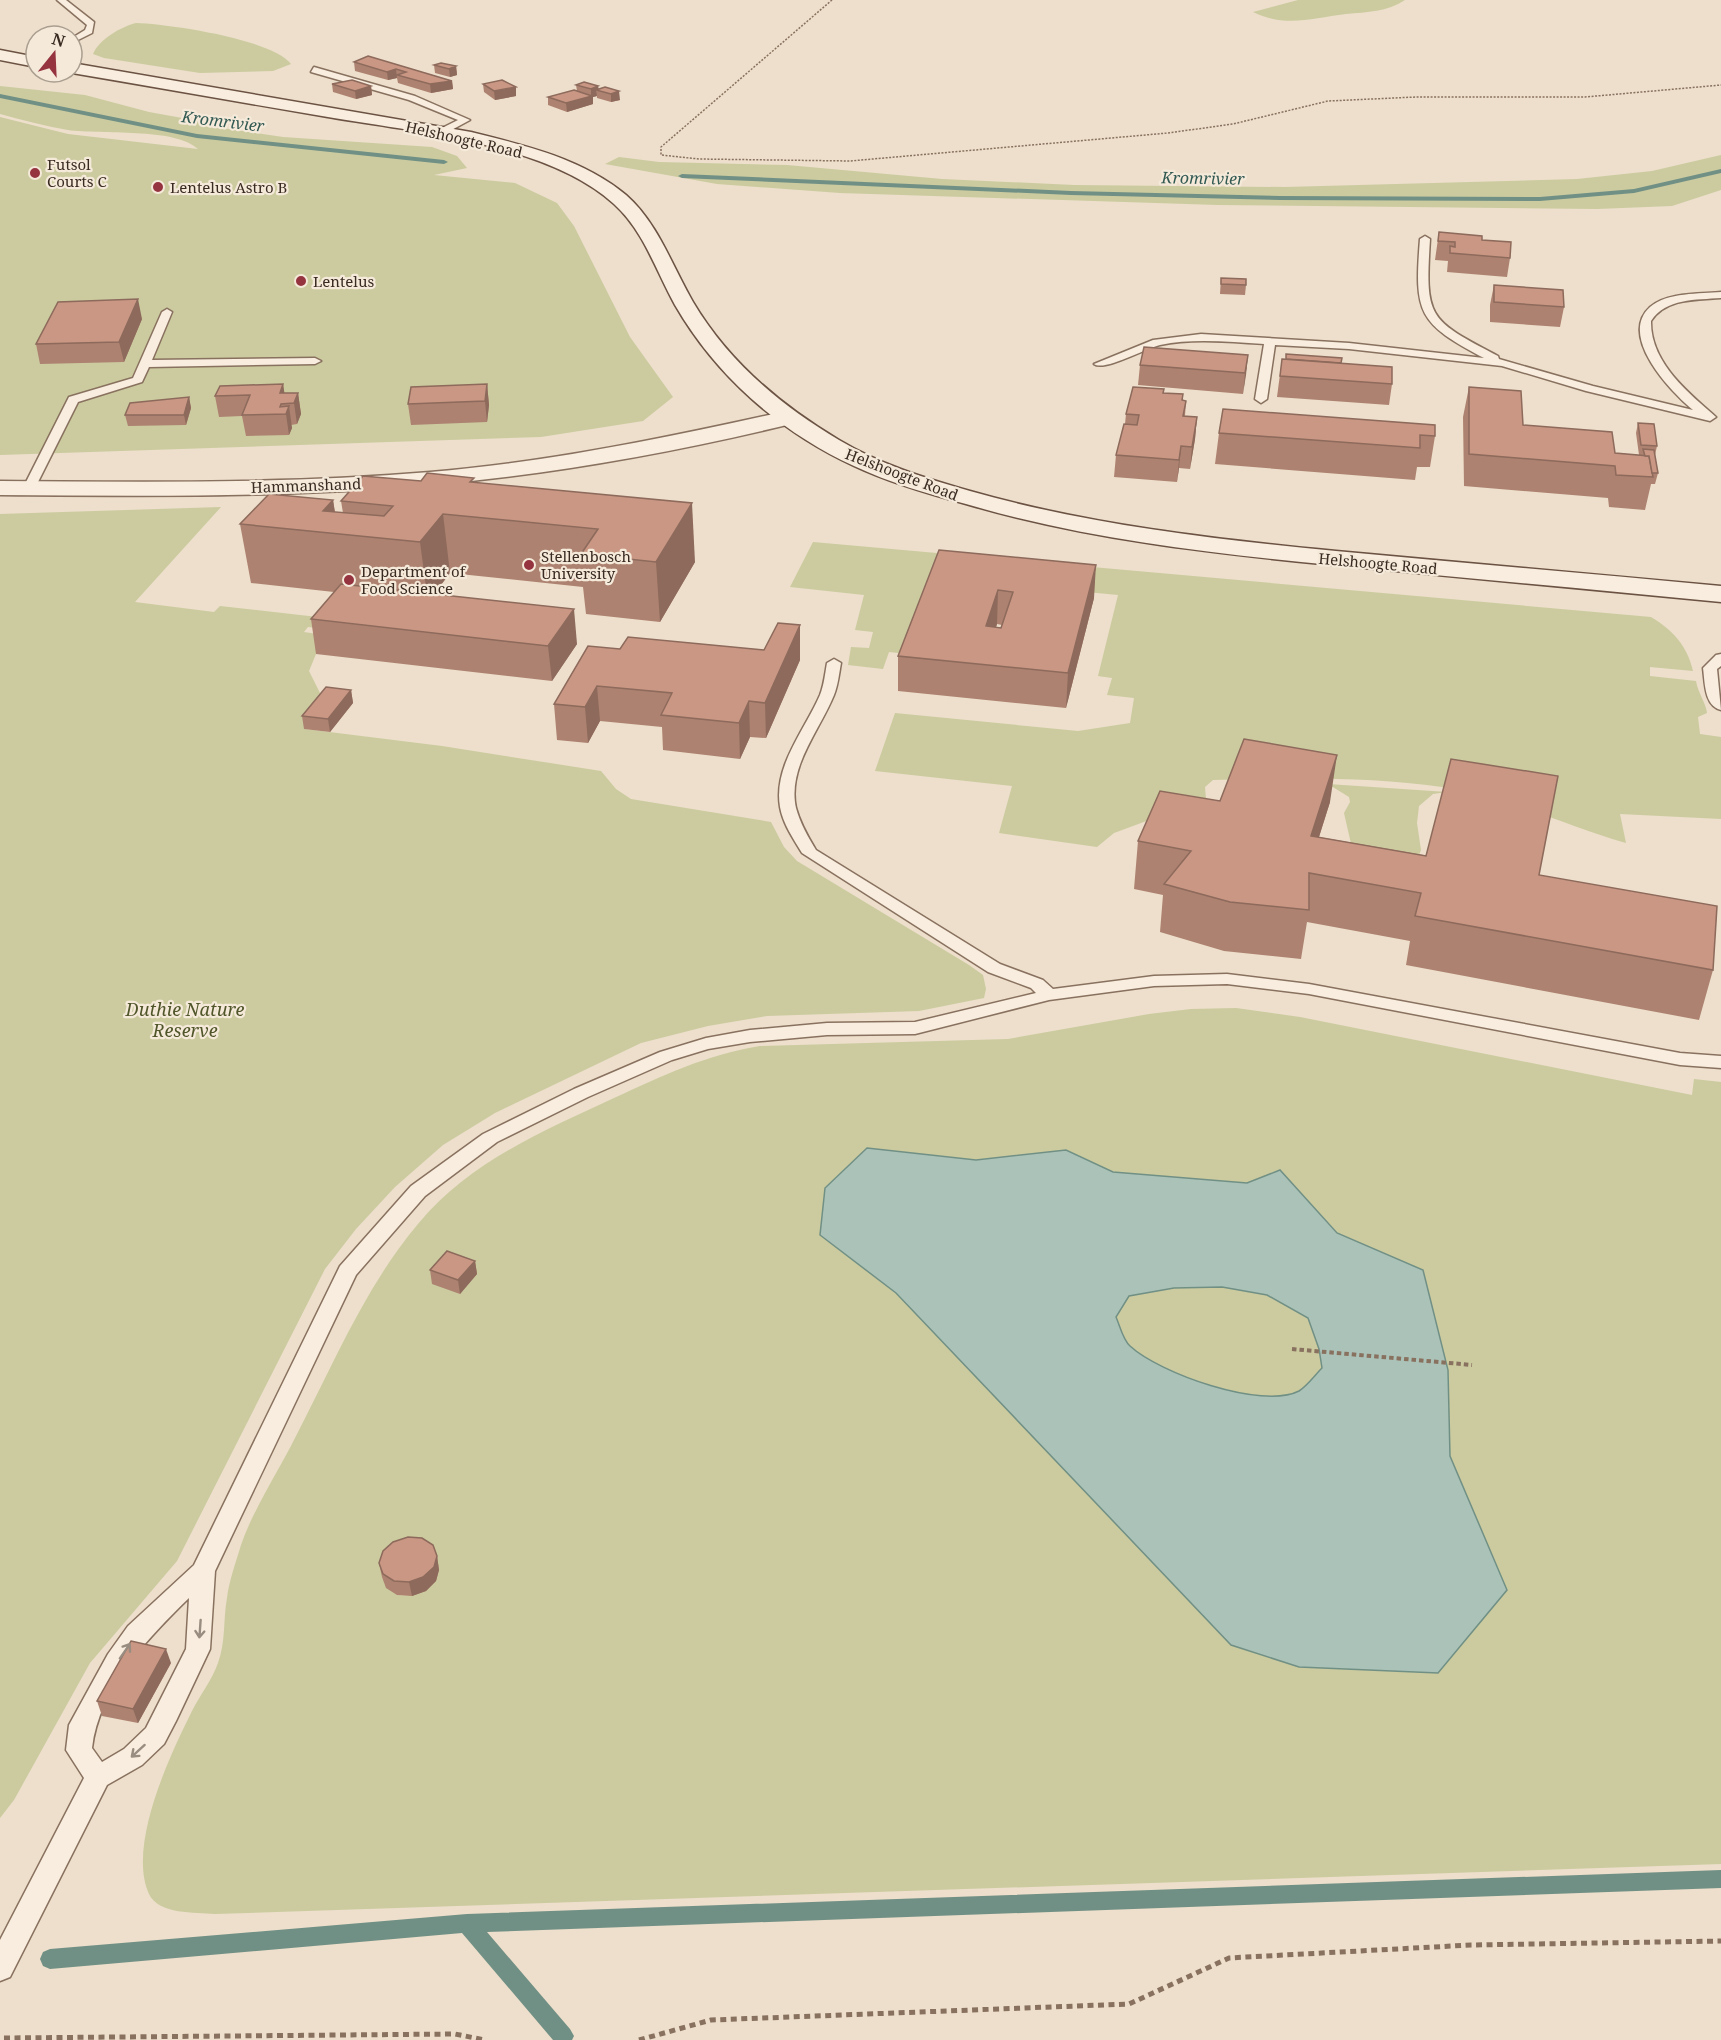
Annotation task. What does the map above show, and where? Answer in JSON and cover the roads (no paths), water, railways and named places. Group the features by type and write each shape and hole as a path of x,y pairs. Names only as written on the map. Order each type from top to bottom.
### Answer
{"main road":[{"path":"0,55 24,57"},
{"name":"Helshoogte Road","path":"84,70 443,131 506,146 579,174 621,201 641,225 711,348 741,379 787,418 835,448 874,466 996,507 1079,526 1209,546 1720,597"},
{"name":"Hammanshand","path":"0,488 215,488 345,484 491,472 607,456 787,418"}],"lane":[{"path":"61,0 91,24 89,31 84,34"},
{"path":"314,70 412,98 465,120 443,131"},
{"path":"1425,239 1421,287 1426,312 1432,321 1446,331 1503,363"},
{"path":"1716,418 1688,401 1656,361 1645,336 1646,319 1653,310 1670,303 1721,295"},
{"path":"30,488 73,400 138,380 167,312"},
{"path":"1100,364 1142,346 1201,337 1393,350 1503,363 1590,388 1716,418"},
{"path":"1261,399 1270,341"},
{"path":"145,364 315,361"},
{"path":"1721,658 1710,668 1715,699 1721,706"},
{"path":"834,663 828,693 794,762 786,786 793,829 810,853 994,968 1037,984 1049,995"},
{"path":"98,1777 79,1750 82,1725 117,1661 137,1633 203,1571 347,1271 418,1191 490,1138 634,1070 666,1056 706,1044 750,1036 827,1029 915,1028 1049,995 1154,981 1227,979 1309,989 1680,1059 1721,1062"},
{"path":"0,1968 98,1777 133,1756 155,1736 167,1713 198,1649 203,1571"}],"waterway":[{"name":"Kromrivier","path":"0,96 197,136 444,162"},
{"name":"Kromrivier","path":"682,176 1071,193 1280,198 1540,199 1634,191 1721,171"},
{"path":"467,1923 1721,1879"},
{"path":"50,1959 467,1923"},
{"path":"467,1923 563,2036"}],"place":[{"name":"Futsol Courts C","path":"35,173"},
{"name":"Lentelus Astro B","path":"158,187"},
{"name":"Lentelus","path":"301,281"},
{"name":"Stellenbosch University","path":"529,565"},
{"name":"Department of Food Science","path":"349,580"}],"park label":[{"name":"Duthie Nature Reserve","path":"185,1019"}]}
